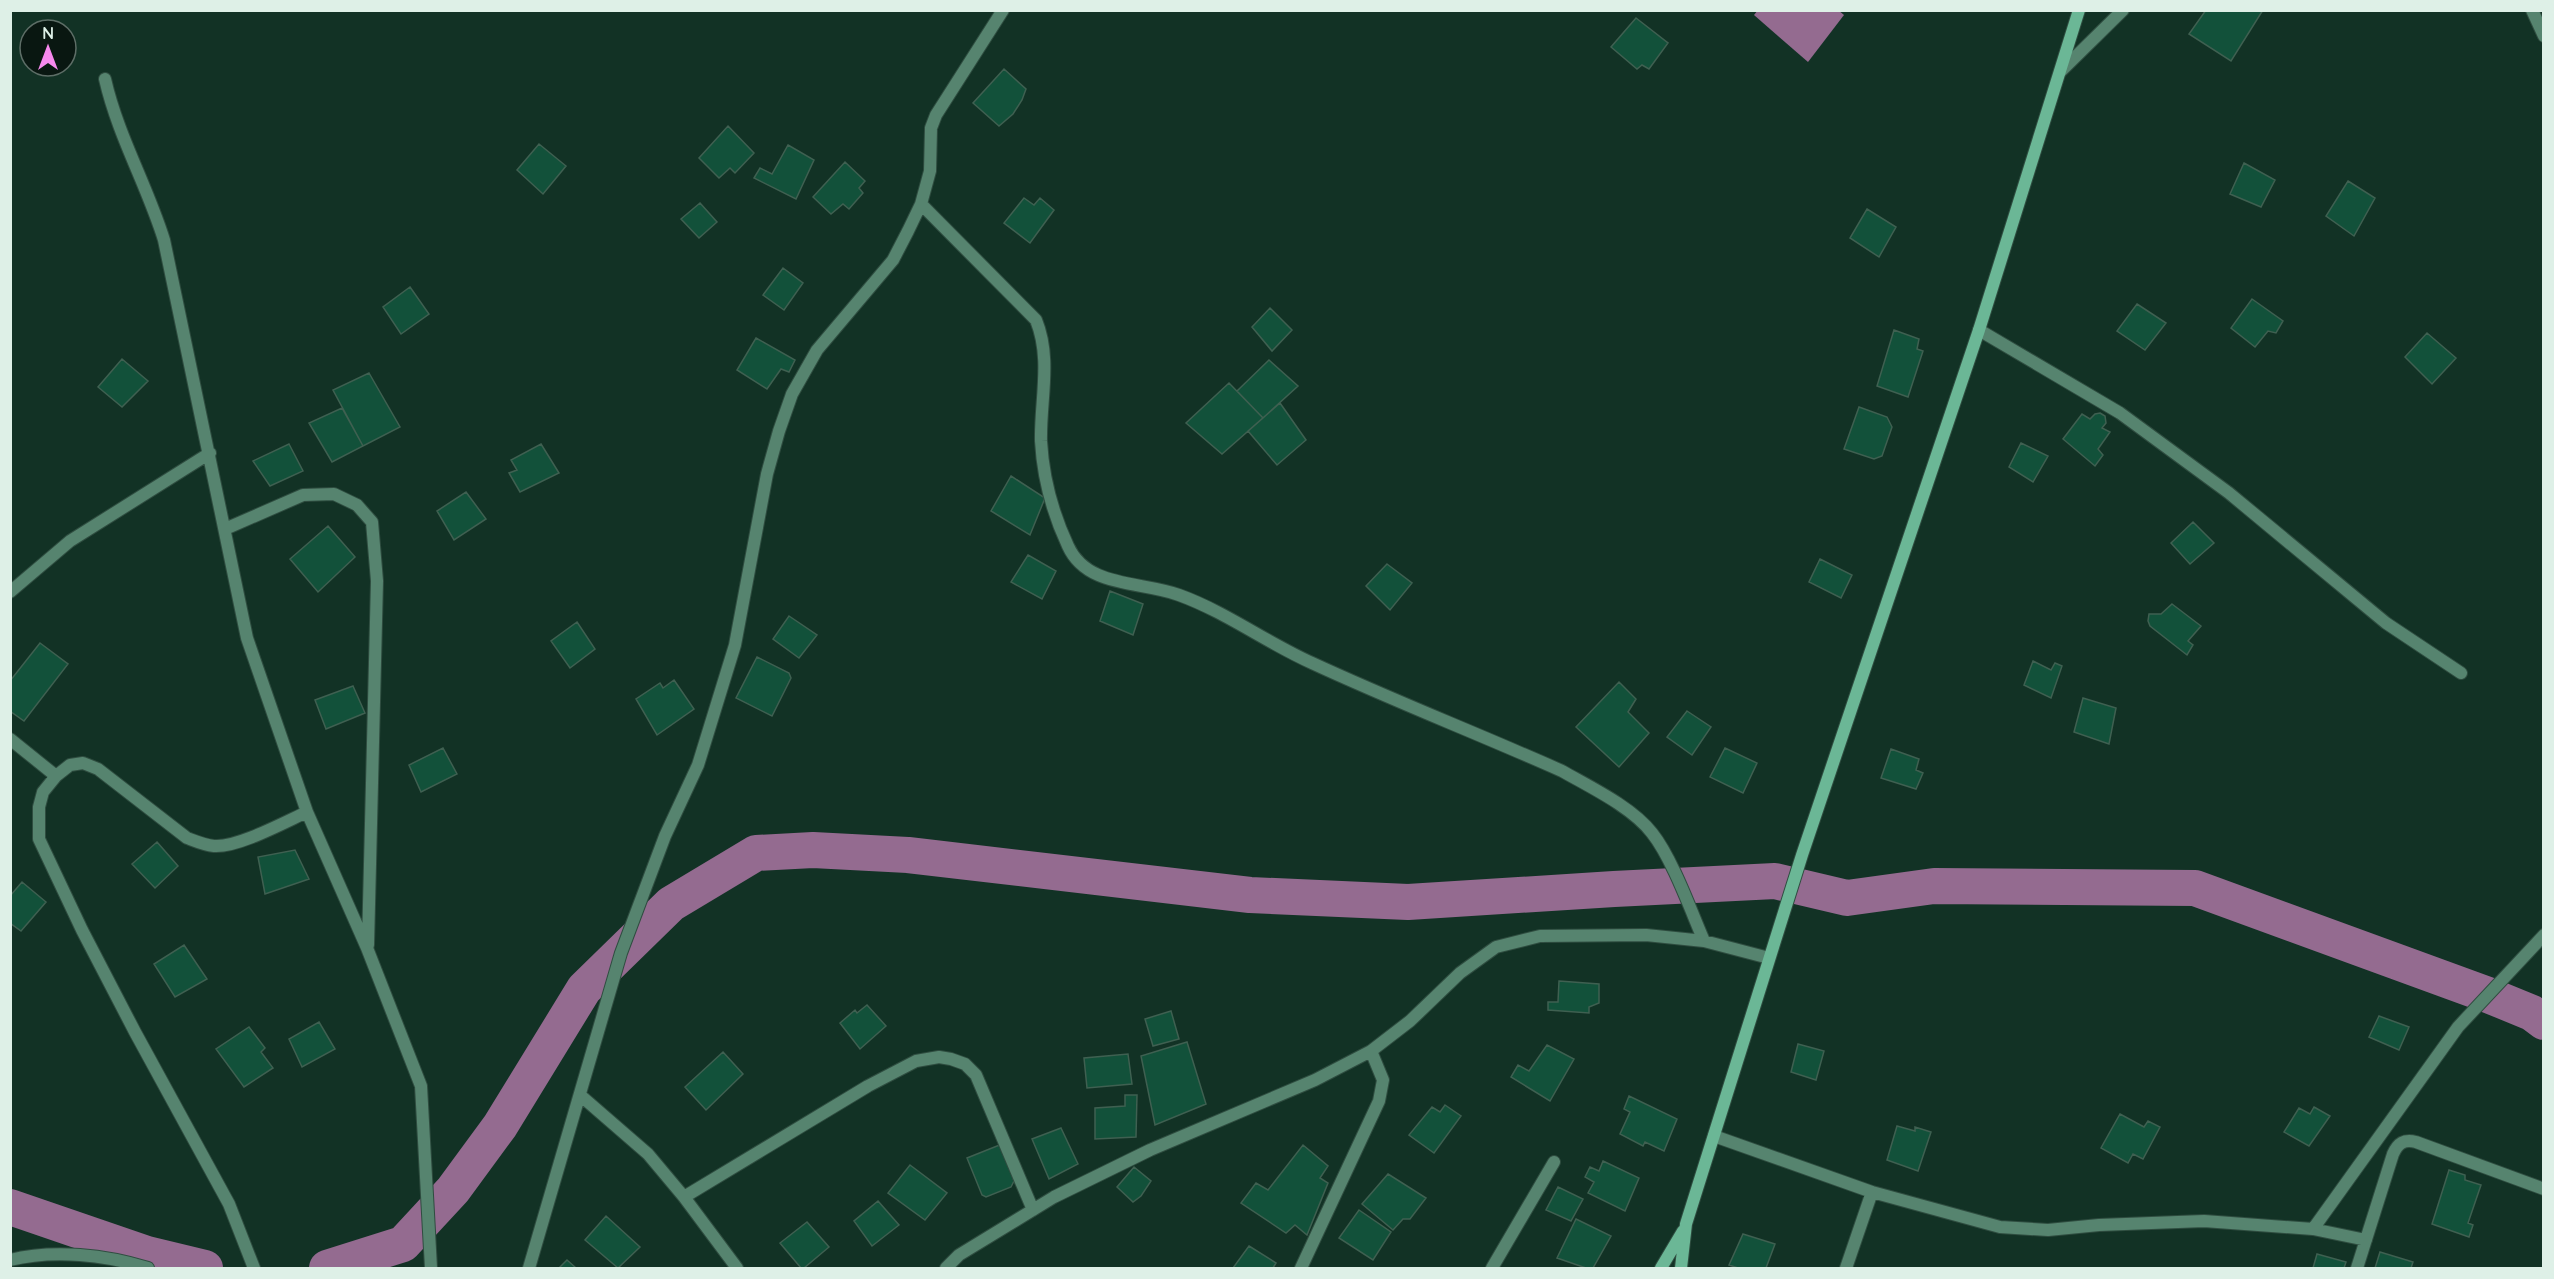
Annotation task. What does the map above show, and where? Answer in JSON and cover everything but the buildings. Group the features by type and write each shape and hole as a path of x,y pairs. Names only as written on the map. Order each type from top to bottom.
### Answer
{"main road":[{"path":"1681,1269 1686,1224 1784,910 1979,330 2079,10"},
{"path":"1661,1269 1686,1224"}],"street":[{"path":"529,1269 621,953 665,836 698,765 735,645 767,474 778,431 792,394 817,350 846,312 892,260 921,204 930,171 931,128 953,87 1002,10"},
{"path":"2061,70 2123,10"},
{"path":"2532,10 2544,36"},
{"path":"105,80 112,112 155,209 164,240 247,638 307,812 368,948 421,1086 431,1269"},
{"path":"921,204 1036,321 1043,337 1044,354 1041,440 1044,472 1068,547 1080,566 1099,577 1163,589 1191,600 1311,663 1551,766 1600,793 1638,819 1653,833 1704,941"},
{"path":"1979,330 2120,413 2229,493 2386,623 2462,673"},
{"path":"10,592 70,541 210,453"},
{"path":"225,529 303,495 334,494 357,505 372,522 377,581 368,948"},
{"path":"10,739 56,776"},
{"path":"254,1269 228,1204 82,930 39,839 39,807 43,792 56,776 70,765 83,763 98,769 187,838 216,846 255,835 307,812"},
{"path":"946,1269 959,1256 1033,1210 1150,1150 1315,1080 1371,1051 1410,1021 1460,973 1496,947 1540,936 1646,935 1704,941 1770,958"},
{"path":"2313,1229 2458,1027 2544,935"},
{"path":"1301,1269 1379,1101 1383,1080 1371,1051"},
{"path":"684,1197 868,1086 916,1061 939,1057 965,1064 976,1075 1033,1210"},
{"path":"580,1095 648,1154 684,1197 737,1269"},
{"path":"1714,1136 1872,1192 2000,1227 2048,1230 2099,1225 2204,1221 2313,1229 2366,1240"},
{"path":"2357,1269 2393,1154 2398,1145 2405,1141 2416,1142 2544,1189"},
{"path":"1492,1269 1554,1162"},
{"path":"1846,1269 1872,1192"},
{"path":"10,1260 30,1256 88,1256 148,1269"}],"shaded area":[{"path":"1758,10 1838,10 1844,15 1808,62 1754,15"}],"waterway":[{"path":"327,1268 403,1244 453,1190 500,1126 584,989 671,904 756,853 813,850 908,855 1250,895 1408,902 1775,881 1847,898 1934,886 2195,888 2488,995 2532,1013 2544,1022"},
{"path":"10,1207 147,1254 205,1268"}]}
